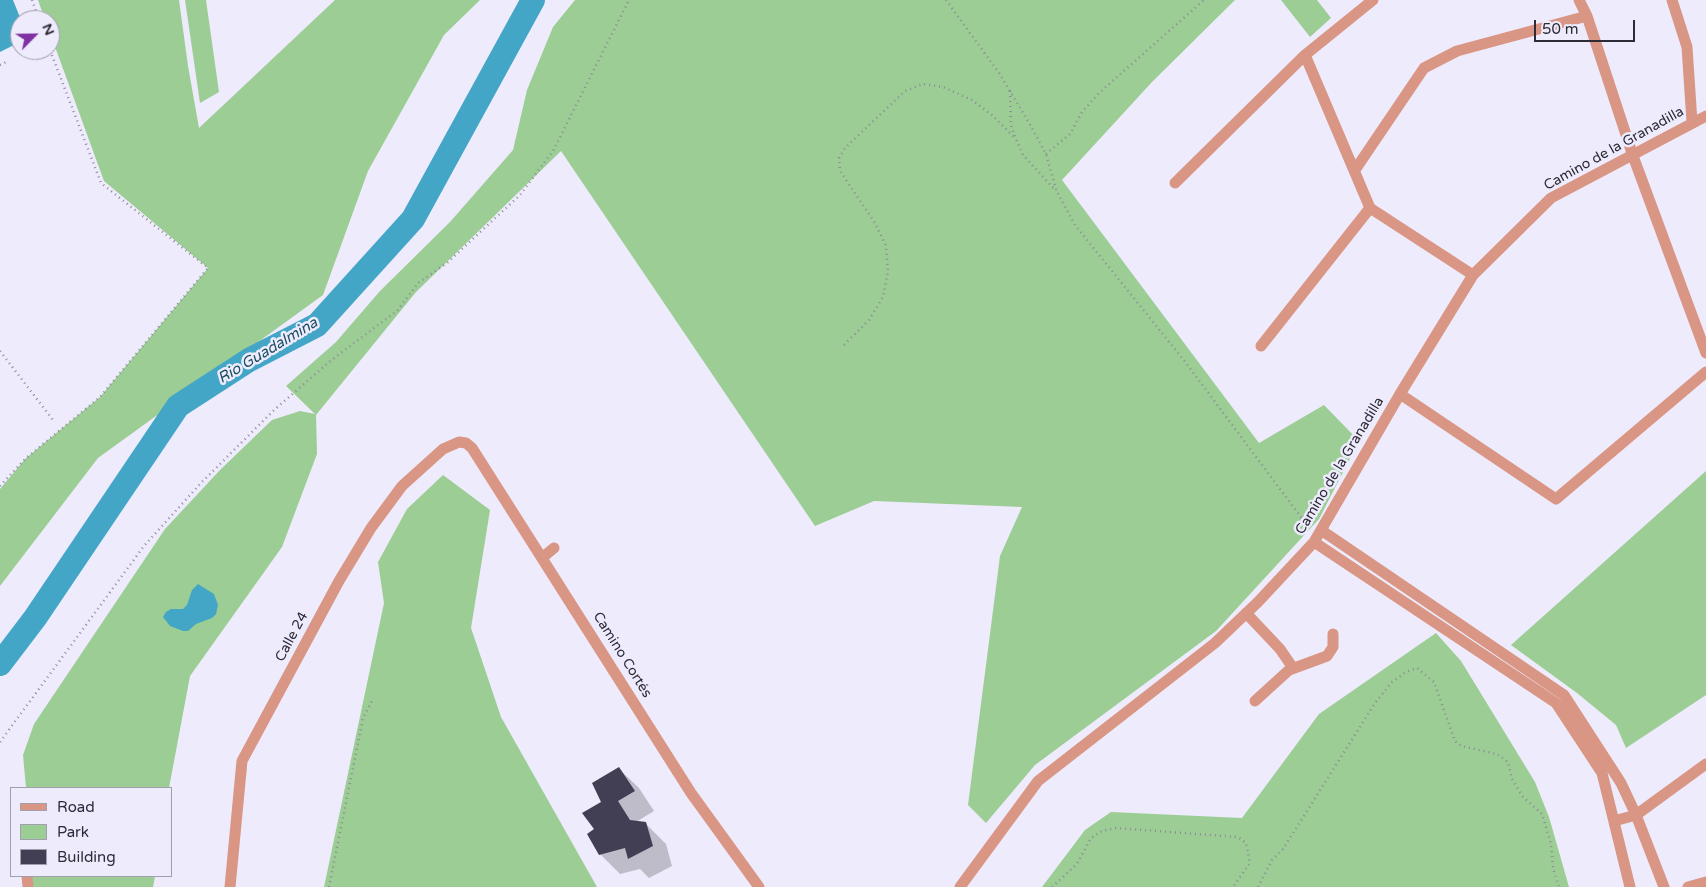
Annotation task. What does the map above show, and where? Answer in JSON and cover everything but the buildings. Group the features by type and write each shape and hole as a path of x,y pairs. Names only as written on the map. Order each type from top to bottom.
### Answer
{"street":[{"path":"1175,183 1304,54 1373,0"},
{"path":"1579,0 1587,16 1633,156 1706,353"},
{"path":"1672,0 1687,47 1692,122"},
{"path":"1355,170 1424,68 1457,51 1587,16"},
{"path":"1304,54 1370,208 1474,275"},
{"name":"Camino de la Granadilla","path":"960,887 1038,781 1092,736 1215,643 1246,613 1318,536 1400,394 1474,275 1551,198 1706,116"},
{"path":"1261,346 1370,208"},
{"path":"1400,394 1556,499 1706,372"},
{"name":"Camino Cortés","path":"459,442 466,443 472,448 543,556 691,793 759,887"},
{"name":"Calle 24","path":"230,887 242,761 339,581 370,528 402,486 444,450 459,442"},
{"path":"1318,536 1560,699 1621,783 1636,815 1664,887"},
{"path":"543,556 554,548"},
{"path":"1246,613 1280,649 1293,668"},
{"path":"1255,702 1293,668 1327,656 1333,647 1333,634"},
{"path":"1560,699 1602,773 1630,887"},
{"path":"1614,821 1636,815 1706,764"},
{"path":"1688,887 1706,882"}],"path":[{"path":"0,742 144,546 200,484 273,411 329,362 398,310 418,283 447,263 520,195 553,151 629,0"},
{"path":"946,0 1000,73 1046,154 1057,192 1075,226 1186,363 1303,524 1318,536"},
{"path":"1046,154 1070,134 1082,112 1098,93 1204,0"},
{"path":"0,486 25,459 100,397 208,268 101,183 54,60"},
{"path":"0,65 6,62"},
{"path":"844,345 869,320 883,297 888,271 886,246 875,223 840,171 839,158 845,148 905,91 923,84 943,87 972,100 993,116 1016,139"},
{"path":"1010,91 1011,125 1023,155 1057,192"},
{"path":"0,350 53,420"},
{"path":"1258,887 1272,860 1283,849 1375,703 1392,682 1417,668 1434,682 1456,741 1461,746 1497,754 1508,762 1512,779 1524,797 1542,814 1551,844 1553,868 1559,887"},
{"path":"329,887 363,718 373,699"},
{"path":"1052,887 1077,864 1091,838 1102,830 1116,828 1238,837 1246,843 1250,863 1233,887"}],"green space":[{"path":"38,0 179,0 199,128 335,0 480,0 444,35 368,171 323,295 98,458 0,586 0,489 25,459 100,397 208,268 104,181 60,60 60,10 42,10"},
{"path":"185,0 206,0 219,92 200,103"},
{"path":"575,0 1235,0 1152,82 1062,180 1259,443 1324,405 1359,441 1319,519 1216,631 1035,765 986,823 968,805 1000,556 1022,507 874,501 815,526 561,151 416,292 316,415 317,454 282,547 190,676 169,787 26,787 23,755 34,724 165,529 220,470 272,420 300,411 315,414 286,386 336,342 380,291 450,222 513,150 527,90 553,27"},
{"path":"1281,0 1317,0 1331,18 1310,37"},
{"path":"1706,471 1706,695 1626,748 1616,725 1577,693 1511,645"},
{"path":"443,475 490,510 471,628 501,717 597,887 324,887 384,603 378,562 407,509"},
{"path":"1436,633 1461,661 1535,782 1549,817 1569,887 1042,887 1085,830 1111,812 1242,818 1319,714"},
{"path":"32,877 155,877 153,887 32,887"}],"water":[{"path":"0,0 13,0 17,10 10,10 10,47 0,52"},
{"path":"198,584 214,594 218,605 216,614 212,618 196,624 188,631 170,626 163,617 166,612 171,609 183,609 187,605 192,590"}],"waterway":[{"name":"Rio Guadalmina","path":"0,664 35,618 178,406 249,360 317,325 413,219 533,0"}]}
